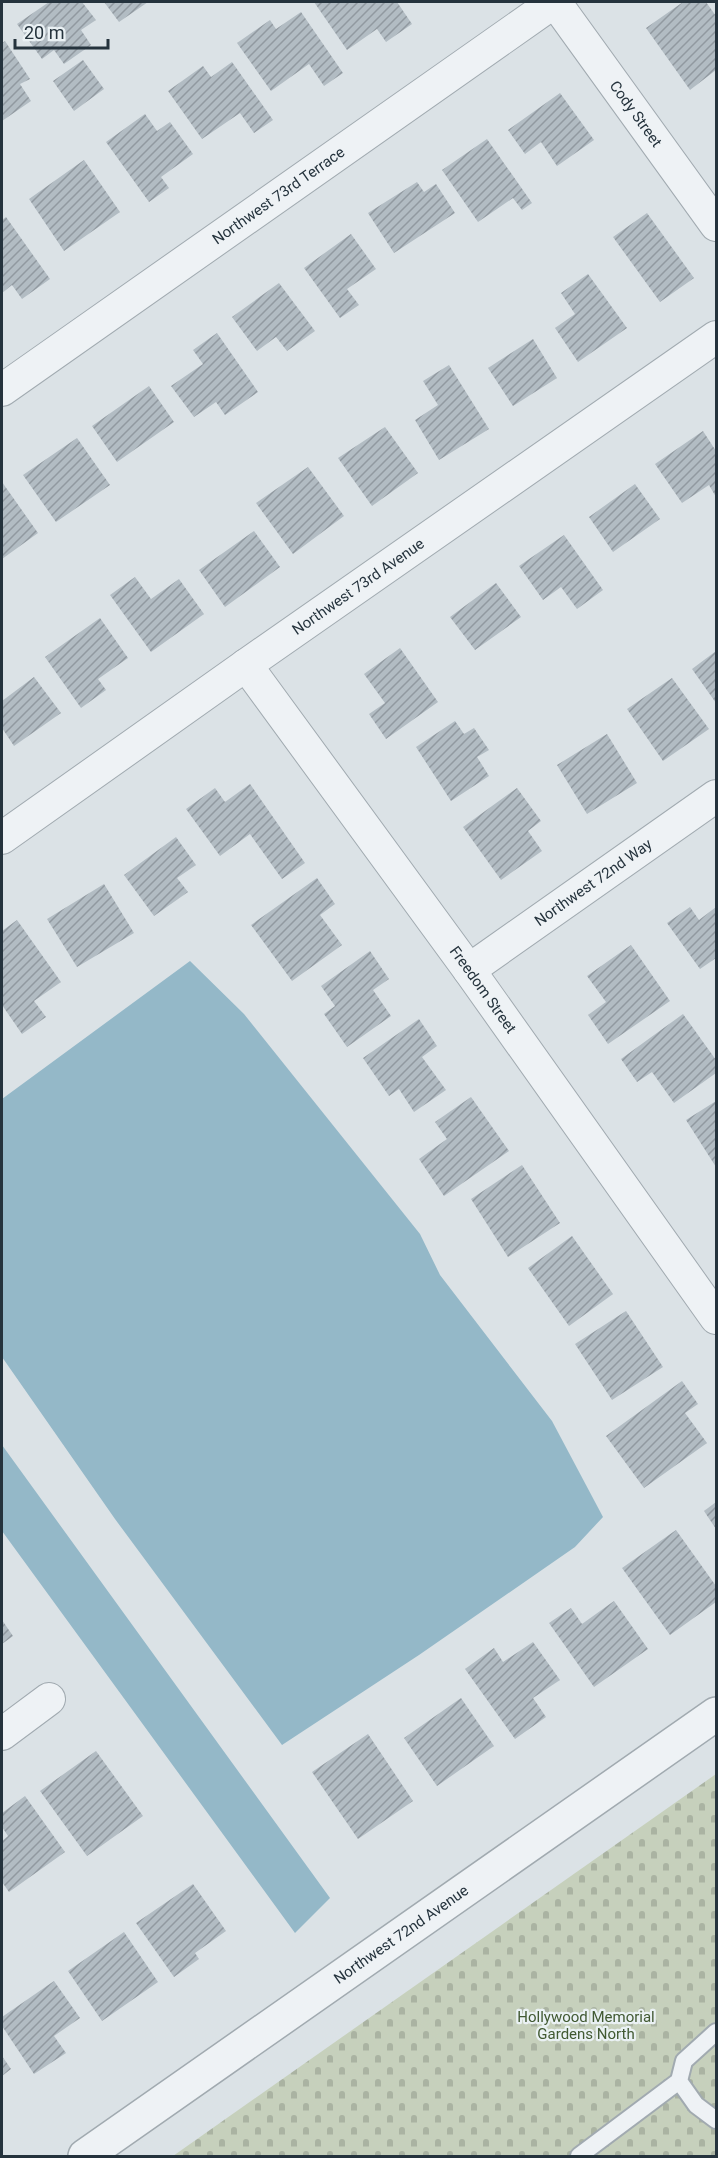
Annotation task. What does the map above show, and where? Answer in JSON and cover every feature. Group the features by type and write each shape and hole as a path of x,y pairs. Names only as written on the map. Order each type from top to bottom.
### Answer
{"street":[{"name":"Cody Street","path":"554,2 717,225"},
{"name":"Northwest 73rd Terrace","path":"2,390 554,2"},
{"name":"Northwest 73rd Avenue","path":"2,838 717,337"},
{"name":"Freedom Street","path":"246,665 469,970 717,1318"},
{"name":"Northwest 72nd Way","path":"469,970 717,796"},
{"path":"2,1734 50,1699"},
{"name":"Northwest 72nd Avenue","path":"85,2157 717,1714"}],"lane":[{"path":"579,2157 680,2081 684,2061 717,2032"},
{"path":"680,2081 696,2104 717,2120"}],"green space":[{"name":"Hollywood Memorial Gardens North","path":"716,1774 716,2156 173,2156"}],"water":[{"path":"190,961 244,1014 420,1234 440,1275 552,1421 603,1517 575,1547 419,1655 282,1745 115,1519 2,1357 2,1099"},
{"path":"2,1445 330,1898 295,1933 2,1531"}],"building":[{"path":"49,2 82,2 96,20 81,30 91,45 64,64 54,50 42,59 17,24"},
{"path":"104,2 148,2 119,22"},
{"path":"314,2 397,2 412,24 386,42 377,29 347,50"},
{"path":"683,2 706,2 716,16 716,70 690,90 646,28"},
{"path":"301,12 343,73 324,86 309,64 271,91 237,43 270,20 276,29"},
{"path":"5,41 30,79 20,84 31,101 2,121 2,43"},
{"path":"83,60 104,89 74,111 53,81"},
{"path":"232,62 273,120 254,133 240,113 202,139 168,91 203,66 211,77"},
{"path":"560,93 594,140 557,166 541,142 525,154 508,130"},
{"path":"145,114 157,131 170,122 193,154 161,177 169,188 149,202 106,142"},
{"path":"487,139 532,203 522,210 513,198 478,222 442,170"},
{"path":"84,160 120,212 64,251 29,199"},
{"path":"417,182 424,192 436,184 455,213 394,253 368,213"},
{"path":"647,213 694,278 660,302 613,237"},
{"path":"6,217 50,279 22,299 12,285 2,293 2,220"},
{"path":"351,234 376,269 347,289 359,305 340,318 304,268"},
{"path":"588,274 627,328 578,362 555,328 575,314 561,293"},
{"path":"279,283 315,331 287,351 276,337 257,351 232,317"},
{"path":"217,333 258,392 225,415 216,402 194,417 171,386 203,364 193,350"},
{"path":"533,339 557,378 513,406 488,368"},
{"path":"449,365 489,429 439,460 415,420 438,405 423,381"},
{"path":"149,386 174,422 117,462 92,426"},
{"path":"385,427 418,473 372,506 338,458"},
{"path":"703,431 716,451 716,497 709,485 682,503 655,464"},
{"path":"77,438 110,485 56,522 23,475"},
{"path":"308,467 344,516 293,554 256,503"},
{"path":"2,482 38,533 2,559"},
{"path":"635,484 660,519 613,552 589,517"},
{"path":"254,531 280,567 225,607 199,570"},
{"path":"564,535 603,590 577,609 561,587 543,600 519,566"},
{"path":"135,577 151,599 179,579 204,614 151,652 110,595"},
{"path":"496,583 521,617 475,650 450,617"},
{"path":"100,618 128,658 98,679 106,690 81,708 45,657"},
{"path":"400,648 438,702 386,739 369,714 385,703 364,674"},
{"path":"716,651 716,703 692,669"},
{"path":"34,677 61,713 14,746 2,728 2,701"},
{"path":"672,678 709,729 663,761 627,709"},
{"path":"455,721 464,734 474,728 489,750 477,757 489,776 451,801 416,747"},
{"path":"607,734 637,783 587,814 557,765"},
{"path":"250,784 305,863 282,879 250,834 220,856 186,809 215,788 225,802"},
{"path":"517,788 541,821 528,831 542,851 501,880 463,827"},
{"path":"176,837 196,865 177,878 188,892 154,916 124,875"},
{"path":"317,878 335,904 320,915 342,945 292,981 251,925"},
{"path":"104,884 134,933 77,967 47,919"},
{"path":"690,907 699,920 716,907 716,958 700,969 667,923"},
{"path":"17,920 61,982 34,1001 46,1017 22,1034 2,1005 2,931"},
{"path":"631,945 670,1001 608,1044 588,1015 606,1002 587,976"},
{"path":"370,951 389,979 373,990 391,1016 347,1047 324,1014 335,1006 321,986"},
{"path":"683,1014 716,1060 716,1073 674,1103 652,1072 637,1082 621,1059"},
{"path":"419,1019 437,1046 422,1057 446,1090 414,1112 399,1089 389,1096 363,1058"},
{"path":"471,1097 509,1151 444,1196 419,1159 447,1139 435,1122"},
{"path":"716,1101 716,1167 686,1120"},
{"path":"522,1165 560,1223 508,1257 471,1199"},
{"path":"572,1236 613,1294 569,1326 528,1268"},
{"path":"626,1311 663,1367 612,1400 575,1344"},
{"path":"682,1381 698,1404 685,1413 707,1443 644,1488 606,1436"},
{"path":"716,1502 716,1529 704,1511"},
{"path":"676,1530 716,1586 716,1602 670,1635 622,1568"},
{"path":"614,1601 648,1649 594,1687 549,1623 571,1608 582,1624"},
{"path":"2,1620 13,1636 2,1644"},
{"path":"533,1642 560,1680 533,1698 546,1717 515,1739 465,1669 494,1648 503,1662"},
{"path":"461,1698 494,1746 437,1786 404,1738"},
{"path":"368,1734 413,1801 358,1839 312,1772"},
{"path":"96,1751 143,1816 87,1856 40,1791"},
{"path":"25,1796 65,1852 9,1892 2,1882 2,1841 8,1836 2,1827 2,1813"},
{"path":"193,1884 226,1931 195,1953 199,1959 174,1977 136,1923"},
{"path":"124,1932 158,1982 102,2021 68,1971"},
{"path":"54,1981 80,2018 54,2036 66,2053 34,2074 2,2026 2,2017"},
{"path":"2,2056 11,2069 2,2076"}]}
